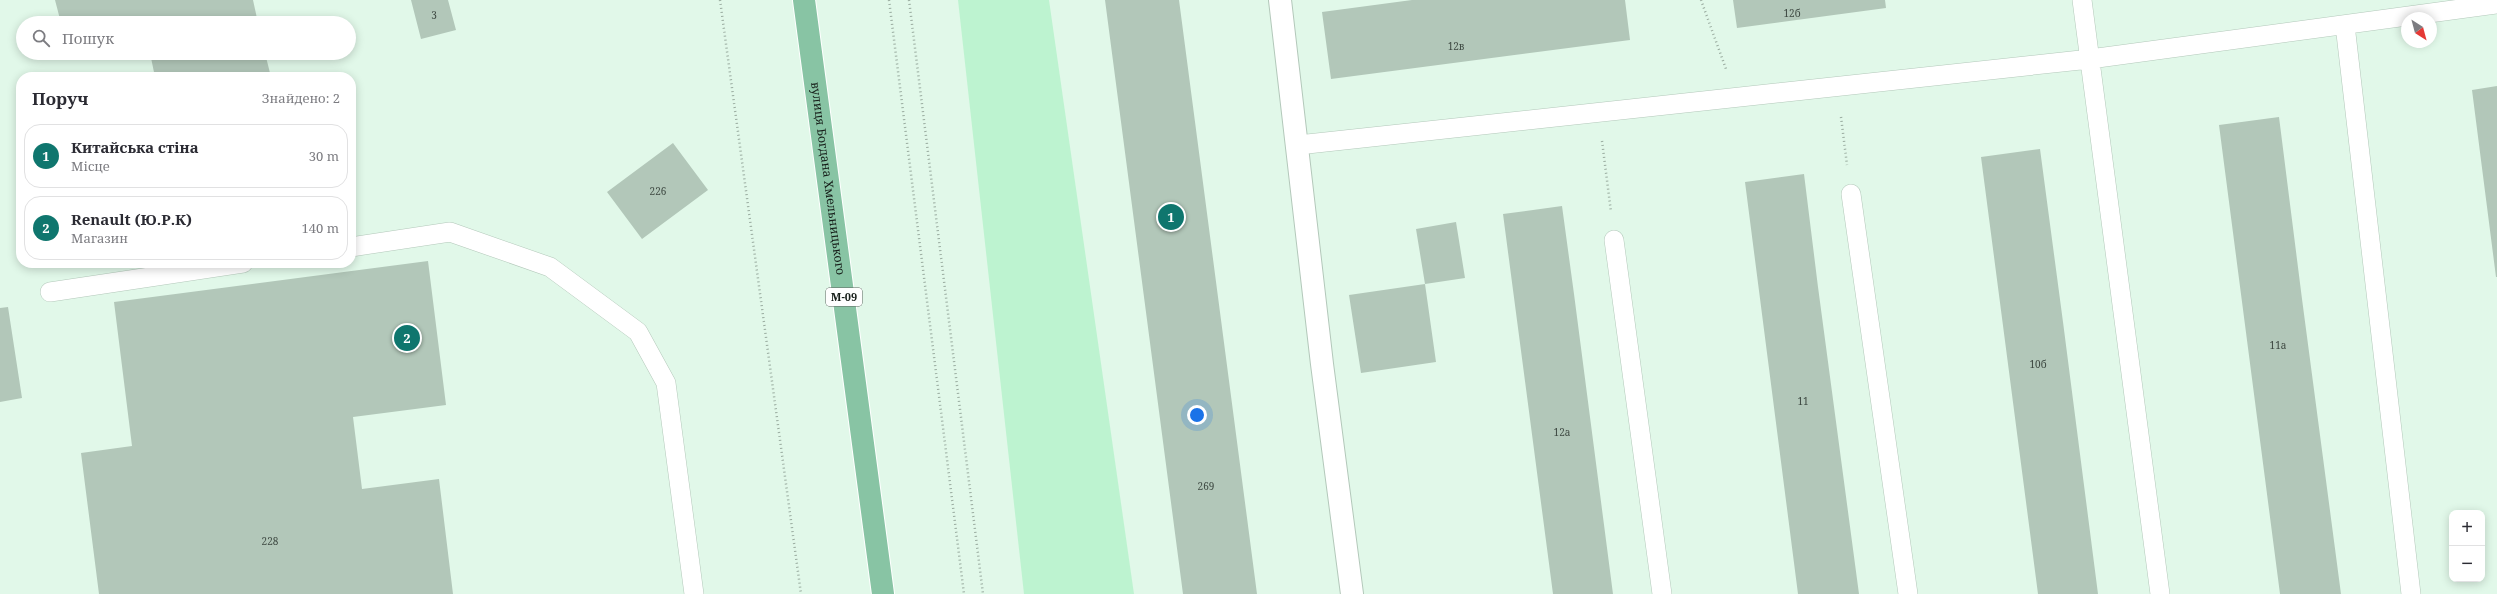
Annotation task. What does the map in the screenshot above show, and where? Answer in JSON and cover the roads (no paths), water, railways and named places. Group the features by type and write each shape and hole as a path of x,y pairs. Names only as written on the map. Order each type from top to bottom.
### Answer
{"main road":[{"name":"вулиця Богдана Хмельницького","path":"804,0 883,594"}],"street":[{"path":"1280,0 1298,144 1322,364 1352,594"}],"lane":[{"path":"2082,0 2160,594"},
{"path":"1298,144 2090,59 2497,4"},
{"path":"2345,25 2411,594"},
{"path":"1851,194 1908,594"},
{"path":"356,246 450,232 550,267 638,332 666,383 694,594"},
{"path":"1614,240 1662,594"},
{"path":"50,292 210,268"}],"place":[{"name":"Китайська стіна","path":"1171,217"},
{"name":"Renault (Ю.Р.К)","path":"407,338"}]}
